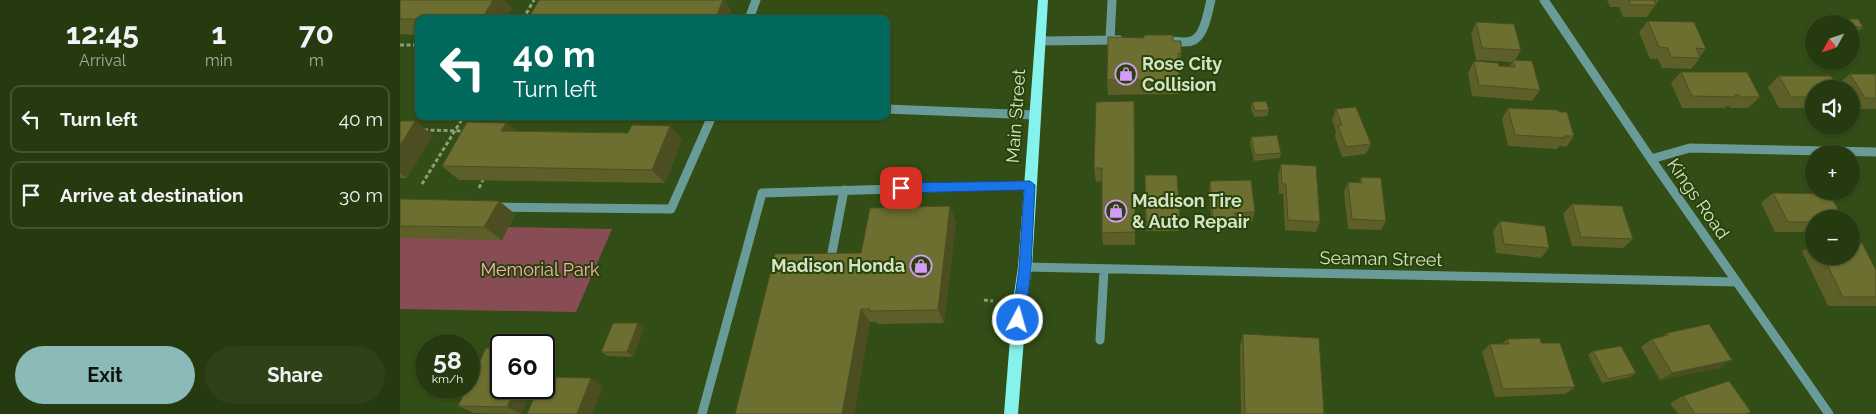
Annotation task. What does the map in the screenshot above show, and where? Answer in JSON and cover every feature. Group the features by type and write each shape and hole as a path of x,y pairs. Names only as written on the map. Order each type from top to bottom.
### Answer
{"main road":[{"name":"Main Street","path":"1011,414 1020,302 1025,268 1042,0"}],"street":[{"path":"750,15 756,0"},
{"path":"1110,40 1112,0"},
{"path":"1159,41 1189,41 1196,39 1200,34 1211,0"},
{"name":"Kings Road","path":"1544,0 1651,159 1829,414"},
{"path":"1040,41 1130,40"},
{"path":"890,109 1035,115"},
{"path":"487,207 671,210 710,120"},
{"path":"1651,159 1690,148 1876,152"},
{"path":"702,414 762,193 1030,185"},
{"path":"830,268 844,190"},
{"name":"Seaman Street","path":"1025,268 1737,282"},
{"path":"1100,340 1104,270"}],"path":[{"path":"525,15 534,0"},
{"path":"400,45 415,45"},
{"path":"422,184 461,120"},
{"path":"418,130 473,131"},
{"path":"478,188 483,180"},
{"path":"984,300 993,300"}],"green space":[{"name":"Memorial Park","path":"400,225 612,229 576,312 400,309"}],"building":[{"path":"400,0 493,0 484,15 415,15 415,19 400,19"},
{"path":"539,0 723,0 717,15 530,15"},
{"path":"1629,0 1654,0 1656,5 1631,5"},
{"path":"1648,21 1694,22 1706,49 1696,48 1700,58 1671,57 1668,48 1659,47"},
{"path":"1476,22 1514,24 1521,50 1482,48"},
{"path":"1144,35 1173,35 1173,41 1181,41 1181,54 1178,53 1179,80 1107,80 1108,37 1144,38"},
{"path":"1513,60 1532,61 1540,90 1479,85 1474,61 1515,67"},
{"path":"1681,72 1747,72 1760,97 1740,97 1739,95 1735,95 1736,97 1692,96"},
{"path":"1850,74 1876,74 1876,98 1865,98 1860,90 1860,80 1854,80"},
{"path":"1779,76 1831,76 1833,80 1805,80 1805,97 1791,97"},
{"path":"1134,101 1135,232 1102,233 1102,168 1094,168 1096,102"},
{"path":"1266,101 1269,110 1255,111 1252,102"},
{"path":"1356,107 1371,144 1346,147 1338,126 1342,125 1336,109"},
{"path":"1508,108 1567,112 1574,136 1564,136 1565,138 1515,135"},
{"path":"400,121 415,121 400,146"},
{"path":"467,122 506,123 501,131 628,133 632,125 670,126 652,170 442,166"},
{"path":"1277,135 1281,153 1255,155 1251,137"},
{"path":"1281,164 1316,166 1320,222 1288,220 1286,184 1282,184"},
{"path":"1145,175 1177,175 1180,221 1146,222"},
{"path":"1361,177 1381,178 1386,221 1352,219 1348,182 1362,183"},
{"path":"1251,180 1255,212 1235,213 1236,219 1213,220 1210,181"},
{"path":"1773,193 1805,194 1805,200 1833,200 1838,210 1805,210 1805,222 1788,222"},
{"path":"400,199 499,201 484,227 400,226"},
{"path":"1572,204 1622,206 1633,239 1581,237"},
{"path":"950,206 938,310 869,311 870,309 861,309 842,414 735,414 775,254 861,253 870,208"},
{"path":"1500,221 1545,226 1549,248 1504,244"},
{"path":"1860,243 1862,243 1876,270 1876,297 1843,297 1827,265 1860,265"},
{"path":"613,323 638,323 627,352 601,352"},
{"path":"1709,324 1732,360 1672,373 1652,339 1668,335 1667,333"},
{"path":"1243,334 1319,338 1324,414 1245,414"},
{"path":"1540,338 1541,343 1560,343 1575,387 1503,389 1490,344 1509,344 1507,339"},
{"path":"1621,346 1636,373 1608,379 1593,351"},
{"path":"486,348 490,348 490,399 511,399 507,407 458,406 462,399 480,399 480,361"},
{"path":"555,377 591,378 577,414 527,414 533,399 555,399"},
{"path":"1729,381 1751,412 1746,414 1695,414 1683,396"}],"place":[{"name":"Rose City Collision","path":"1126,74"},
{"name":"Madison Tire & Auto Repair","path":"1116,211"},
{"name":"Madison Honda","path":"921,266"}],"route":[{"path":"901,188 1030,185 1025,268 1018,320"}]}
